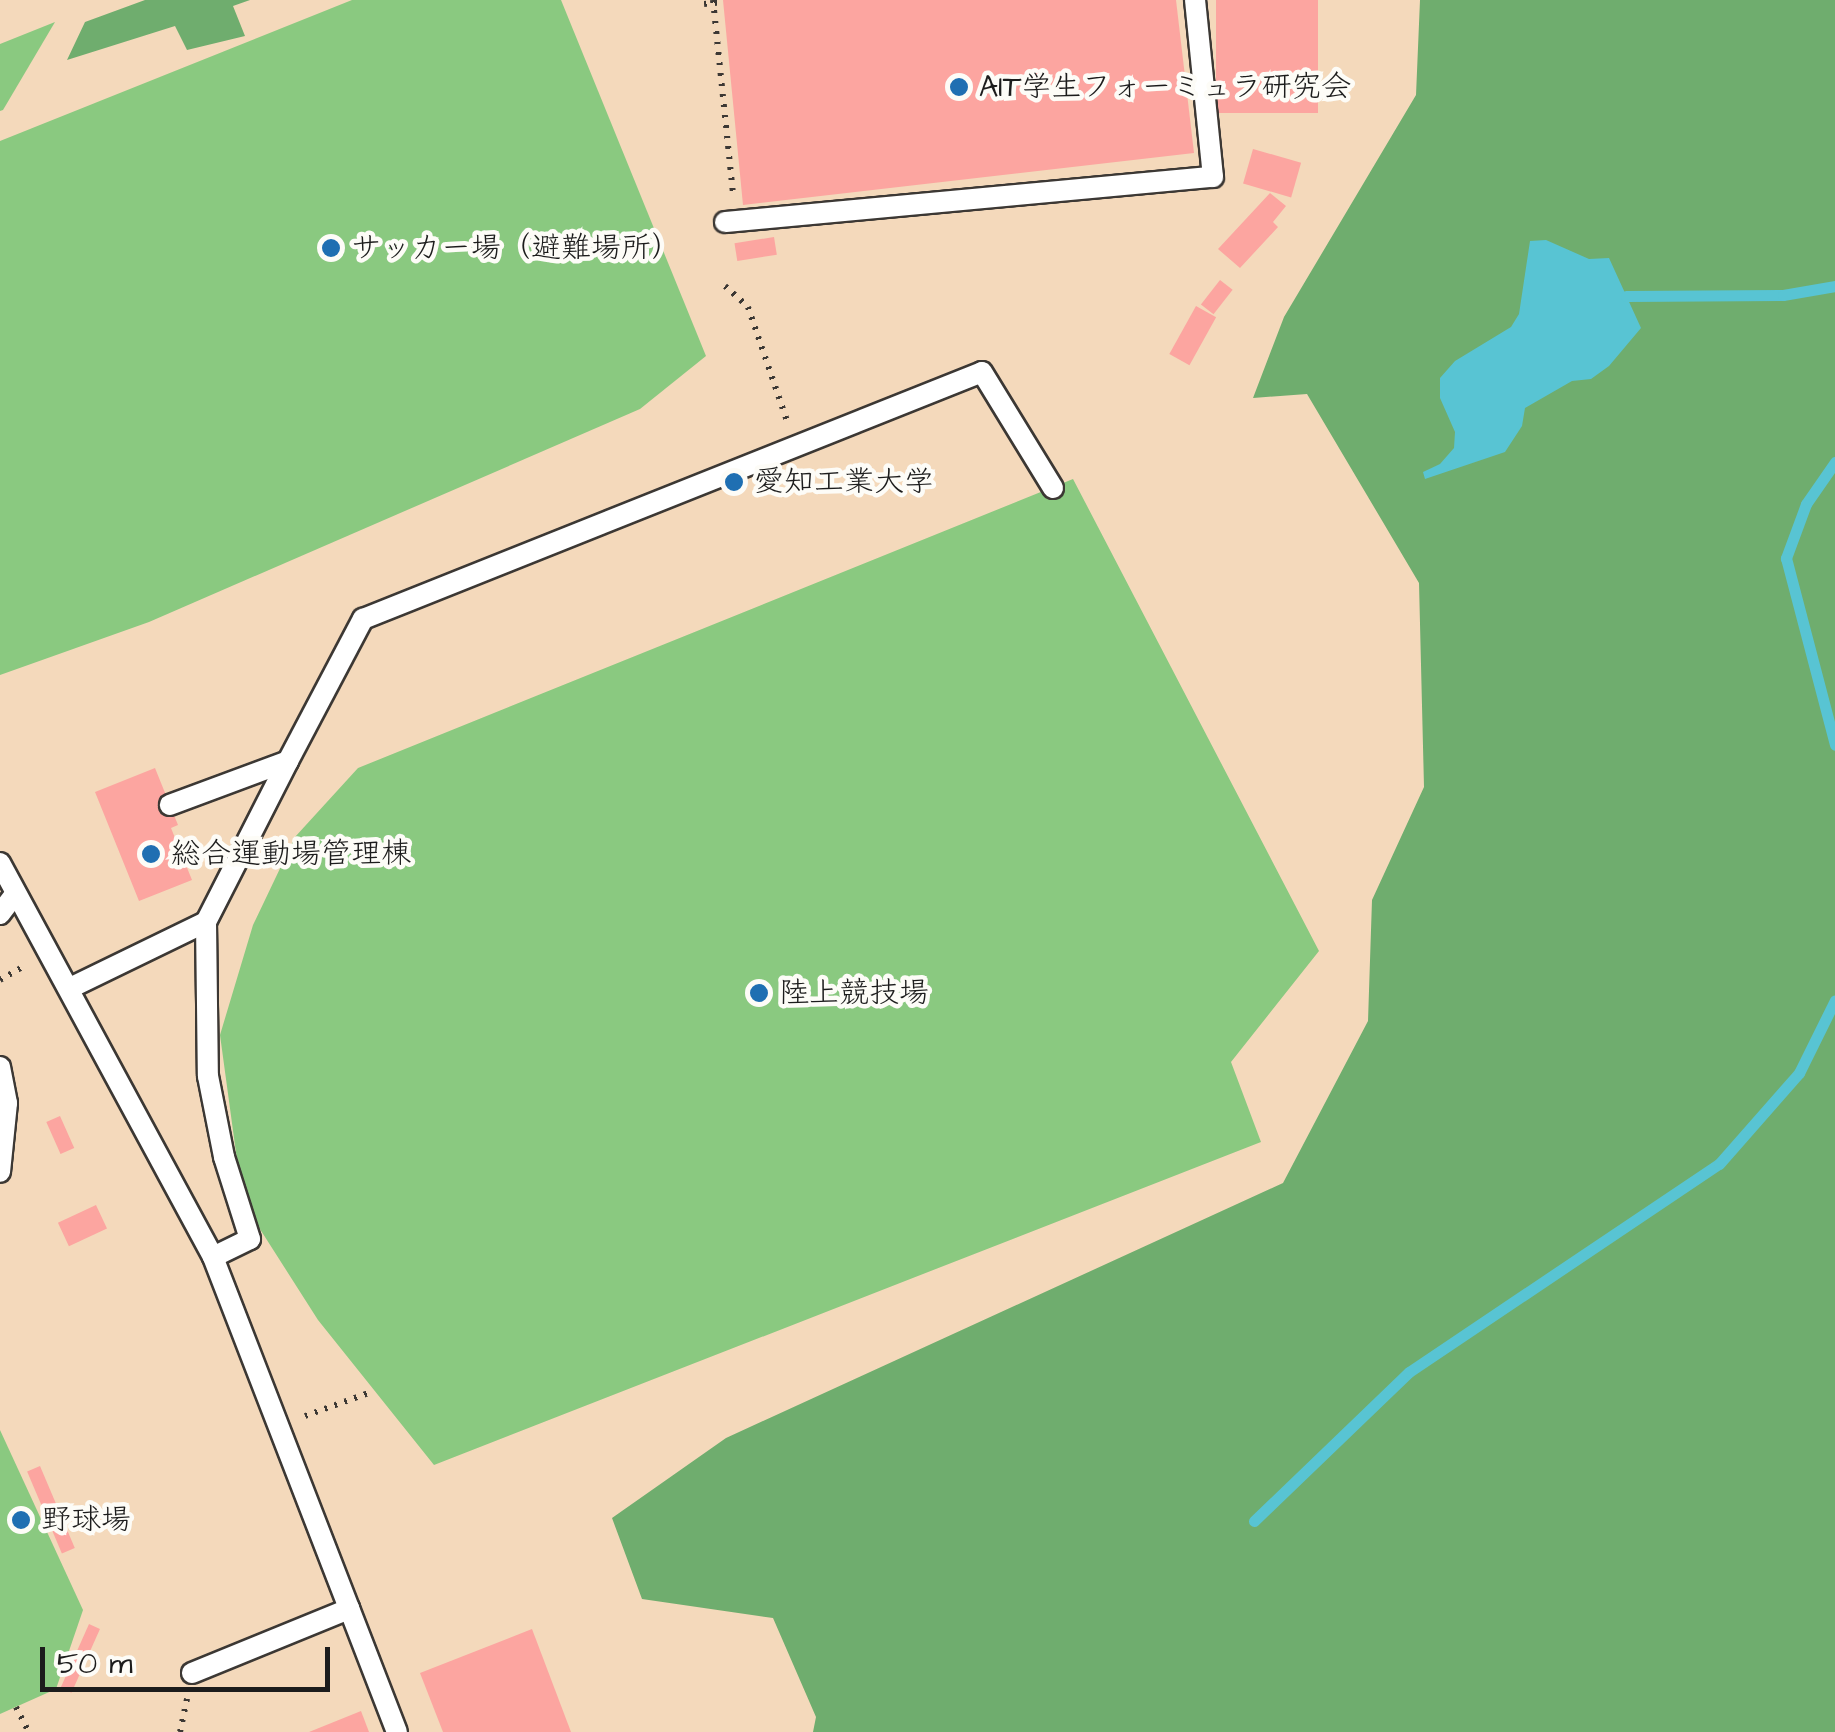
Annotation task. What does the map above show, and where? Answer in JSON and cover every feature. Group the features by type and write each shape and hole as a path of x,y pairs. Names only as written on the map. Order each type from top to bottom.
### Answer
{"lane":[{"path":"731,222 1212,177 1195,0"},
{"path":"214,1257 250,1239 224,1157 208,1076 206,922 364,619 982,372 1053,488"},
{"path":"170,804 288,762"},
{"path":"0,863 214,1257 397,1732"},
{"path":"0,914 16,893"},
{"path":"70,988 206,922"},
{"path":"0,1067 7,1103 0,1172"},
{"path":"192,1673 349,1609"}],"path":[{"path":"713,1 731,222"},
{"path":"704,4 724,2"},
{"path":"725,286 748,307 796,446"},
{"path":"279,1426 374,1390"},
{"path":"16,1707 29,1732"}],"green space":[{"path":"145,0 250,0 233,6 245,36 187,50 175,26 67,60 85,22"},
{"name":"サッカー場（避難場所）","path":"352,0 561,0 706,356 640,409 149,622 0,675 0,141"},
{"path":"1420,0 1835,0 1835,1732 813,1732 816,1717 773,1618 642,1599 612,1518 726,1438 1283,1183 1368,1021 1372,900 1424,787 1419,583 1307,394 1253,398 1284,317 1416,95"},
{"path":"55,22 3,110 0,111 0,44"},
{"name":"陸上競技場","path":"1073,479 1319,951 1231,1062 1261,1142 434,1465 318,1320 258,1226 237,1160 220,1035 253,925 295,837 358,768"},
{"name":"野球場","path":"0,1430 83,1610 56,1689 0,1714"}],"water":[{"path":"1546,240 1589,259 1609,258 1641,328 1609,366 1591,379 1572,381 1525,408 1522,426 1505,452 1425,479 1423,472 1440,464 1454,448 1455,432 1440,398 1440,378 1455,361 1511,327 1519,314 1530,241"}],"building":[{"name":"AIT学生フォーミュラ研究会","path":"723,0 1176,0 1194,153 743,205"},
{"path":"1216,0 1318,0 1318,113 1216,113"},
{"path":"1253,149 1301,163 1291,197 1243,184"},
{"path":"1270,193 1286,206 1273,222 1278,227 1240,268 1218,249"},
{"path":"774,237 777,255 737,261 734,243"},
{"path":"1220,280 1233,290 1214,314 1201,304"},
{"path":"1196,306 1216,317 1189,365 1169,354"},
{"name":"総合運動場管理棟","path":"155,768 178,825 171,828 192,880 139,901 95,792"},
{"path":"60,1116 74,1148 61,1154 46,1122"},
{"path":"96,1205 107,1229 69,1246 58,1223"},
{"path":"40,1466 75,1548 62,1553 27,1471"},
{"path":"89,1624 100,1629 71,1693 61,1688"},
{"path":"532,1629 571,1732 443,1732 420,1673"},
{"path":"361,1711 369,1732 309,1732"}],"waterway":[{"path":"1626,296 1783,295 1835,286"},
{"path":"1835,462 1806,504 1786,558 1835,745"},
{"path":"1254,1521 1409,1372 1719,1164 1799,1073 1835,1000"}],"place":[{"name":"AIT学生フォーミュラ研究会","path":"959,87"},
{"name":"サッカー場（避難場所）","path":"331,248"},
{"name":"愛知工業大学","path":"734,482"},
{"name":"総合運動場管理棟","path":"151,854"},
{"name":"陸上競技場","path":"759,993"},
{"name":"野球場","path":"21,1520"}]}
